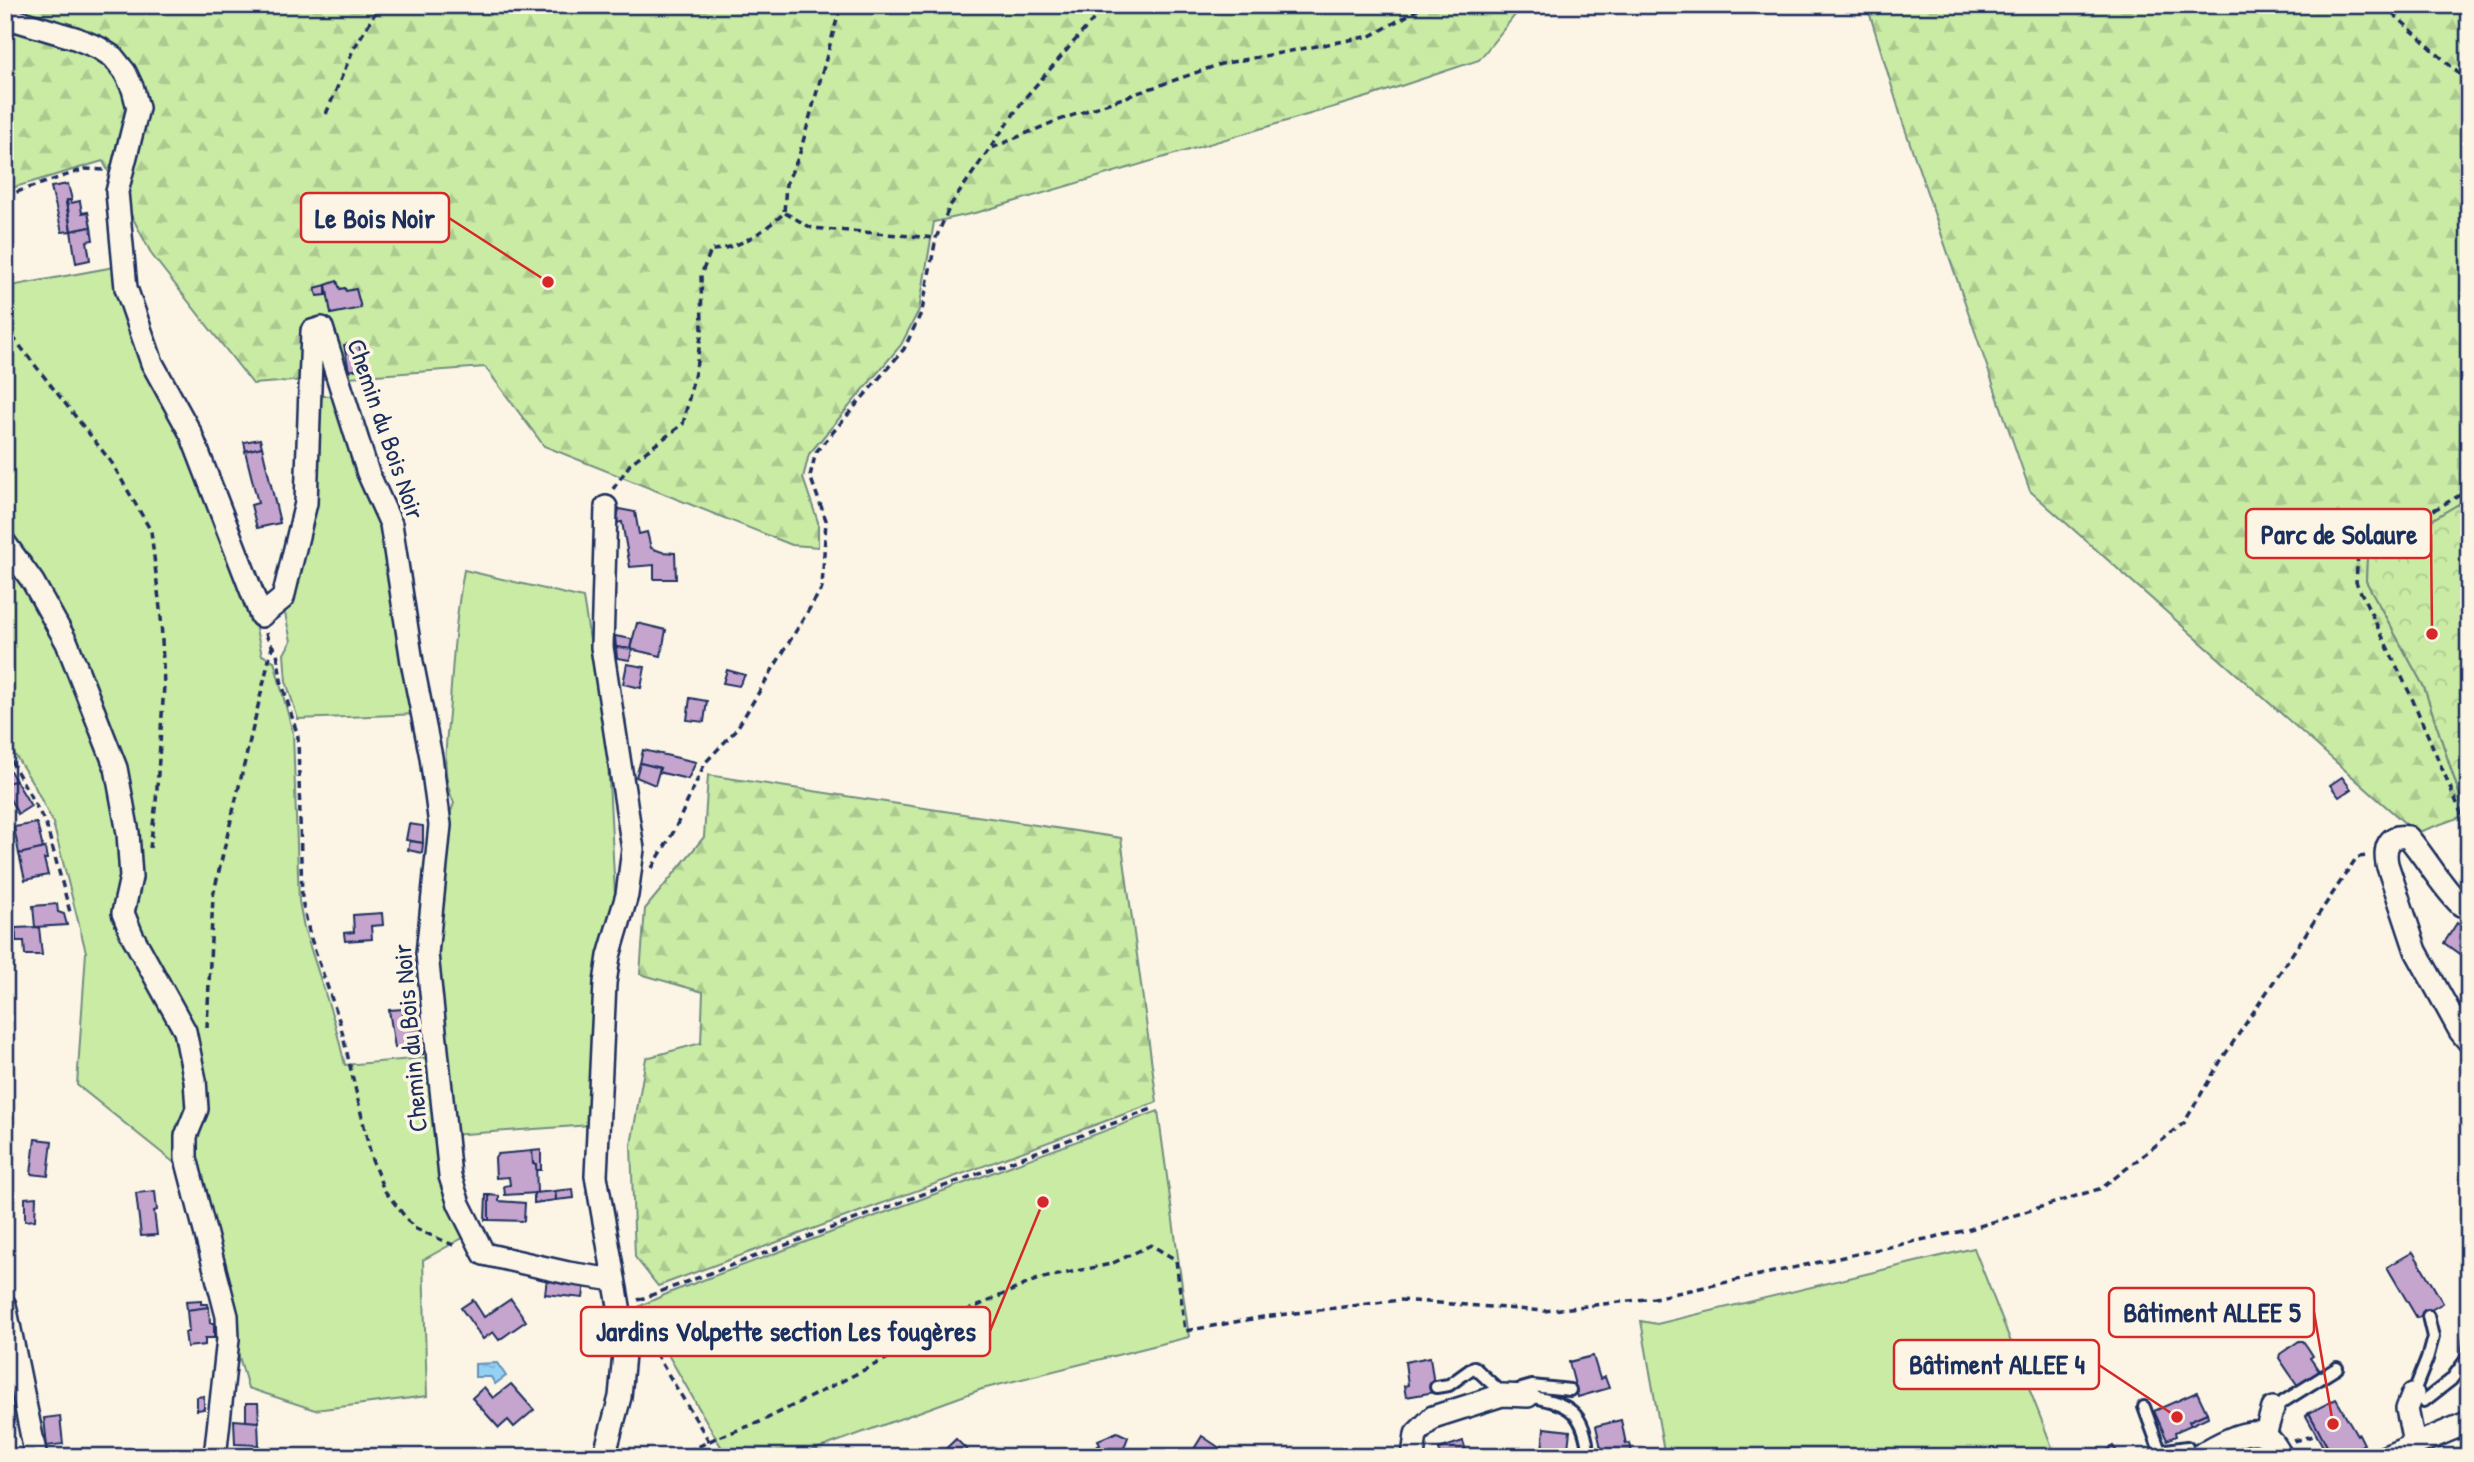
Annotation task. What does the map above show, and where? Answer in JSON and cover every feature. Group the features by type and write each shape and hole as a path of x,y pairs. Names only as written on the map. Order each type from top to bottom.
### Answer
{"street":[{"path":"5,17 99,48 113,57 125,72 133,89 138,108 117,192 127,288 152,363 191,434 261,616"},
{"name":"Chemin du Bois Noir","path":"261,616 283,598 306,503 312,331 322,328 368,473 391,524 440,825 427,954 450,1176 459,1205 484,1254"},
{"path":"604,1457 620,1397 625,1354 596,1176 605,982 627,895 633,849 602,647 606,507"},
{"path":"5,542 33,583 67,643 116,768 128,833 131,877 122,913 185,1031 195,1080 197,1109 186,1136 186,1158 227,1316 228,1339 215,1457"},
{"path":"2461,905 2447,892 2408,837 2401,836 2390,842 2385,852 2416,951 2460,1031 2469,1042"},
{"path":"484,1254 568,1273 614,1280"},
{"path":"5,1305 36,1457"},
{"path":"1413,1457 1416,1434 1433,1417 1502,1395 1528,1396"},
{"path":"2414,1443 2415,1401"},
{"path":"2273,1408 2276,1447"},
{"path":"2385,1457 2469,1422"},
{"path":"2197,1452 2248,1432 2276,1447"}],"lane":[{"path":"2415,1401 2433,1337 2428,1316"},
{"path":"2415,1401 2451,1380 2465,1361"},
{"path":"1436,1387 1449,1384 1474,1367 1502,1395 1532,1386 1570,1390"},
{"path":"2273,1408 2337,1368"},
{"path":"1528,1396 1551,1401 1576,1413 1583,1424 1589,1457"},
{"path":"2144,1407 2160,1451 2197,1452"}],"path":[{"path":"326,114 353,50 380,5"},
{"path":"606,507 610,492 631,463 682,424 702,330 701,275 711,250 726,250 763,233 785,213 786,184 799,156 841,5"},
{"path":"627,895 652,868 674,831 705,763 736,730 822,587 826,520 810,477 816,452 904,349 922,311 936,238 950,206 1024,100 1106,5"},
{"path":"990,148 1051,123 1221,64 1371,36 1426,5"},
{"path":"2384,5 2469,83"},
{"path":"5,196 85,169 107,170"},
{"path":"785,213 812,228 936,238"},
{"path":"5,327 112,463 152,531 161,617 164,686 156,802 149,852"},
{"path":"2461,905 2462,815 2411,696 2356,582 2358,554 2469,490"},
{"path":"261,616 268,640 277,652 281,680 298,737 302,900 310,936 340,1023 372,1160 384,1191 414,1228 447,1244 484,1254"},
{"path":"206,1034 213,896 272,646"},
{"path":"5,750 46,824 70,912"},
{"path":"677,1457 709,1441 760,1422 866,1369 978,1305 1038,1279 1111,1264 1151,1245 1176,1260 1185,1331 1263,1317 1400,1300 1544,1311 1654,1298 1967,1230 2102,1188 2184,1123 2220,1062 2357,858 2385,852"},
{"path":"619,1306 1152,1109"},
{"path":"639,1327 709,1441"}],"green space":[{"path":"5,5 1523,5 1479,60 1371,96 979,212 934,222 919,310 901,345 809,454 803,478 818,522 818,547 792,545 544,446 485,367 253,384 152,255 103,161 5,190"},
{"path":"1867,5 2469,5 2469,498 2367,558 2366,581 2424,687 2466,815 2416,833 2030,491 1903,123"},
{"path":"120,266 247,590 262,655 274,661 293,733 299,901 304,928 335,1024 345,1065 434,1057 468,1235 423,1260 427,1396 315,1410 248,1388 187,1173 77,1085 86,952 53,823 34,785 5,739 5,287"},
{"path":"340,394 387,523 418,714 298,719 286,681 284,654 291,641 284,609 317,397"},
{"path":"2469,498 2469,823 2424,687 2366,581 2367,558"},
{"path":"464,570 583,598 607,742 615,895 598,970 592,1022 590,1125 450,1135 434,939 445,828 454,803 447,779 446,753 455,636"},
{"path":"708,775 1121,838 1157,1102 658,1286 635,1257 631,1145 646,1058 701,1043 703,992 640,974 645,909 704,837"},
{"path":"1158,1111 1189,1337 982,1389 795,1457 727,1457 640,1306 671,1292"},
{"path":"1974,1248 2056,1457 1665,1457 1641,1321 1657,1324"}],"water":[{"path":"497,1363 506,1376 495,1384 491,1377 475,1377 475,1364"}],"building":[{"path":"68,184 72,200 67,200 66,203 71,231 62,232 51,187"},
{"path":"67,200 71,203 80,201 82,213 88,212 91,227 71,231"},
{"path":"91,227 93,240 87,241 90,260 76,263 71,231"},
{"path":"337,281 340,289 356,289 361,308 331,314 326,285"},
{"path":"326,285 326,295 317,296 315,288"},
{"path":"359,342 363,368 349,371 344,345"},
{"path":"260,439 262,447 246,451 244,442"},
{"path":"262,447 280,523 257,528 251,505 258,503 245,451"},
{"path":"619,509 635,512 639,534 647,532 651,548 675,553 676,579 654,579 654,565 630,567 622,522 616,523"},
{"path":"637,623 666,630 661,656 630,649"},
{"path":"615,636 632,639 630,649 616,647"},
{"path":"616,647 632,649 630,660 617,658"},
{"path":"627,664 645,667 641,688 623,684"},
{"path":"727,670 745,675 739,686 723,683"},
{"path":"690,698 707,701 704,722 687,720"},
{"path":"643,750 696,762 688,779 658,772 660,768 640,763"},
{"path":"5,762 16,781 5,783"},
{"path":"640,763 660,768 655,785 636,777"},
{"path":"2342,777 2351,789 2339,797 2330,785"},
{"path":"16,781 31,806 18,814 5,790 5,783"},
{"path":"37,823 43,849 19,854 14,827"},
{"path":"409,824 423,826 423,843 406,840"},
{"path":"410,841 423,843 422,853 408,850"},
{"path":"45,848 47,859 44,859 48,875 25,880 19,854"},
{"path":"57,904 58,912 64,914 67,925 35,927 33,906"},
{"path":"382,913 383,925 371,926 372,939 345,941 344,933 354,932 353,915"},
{"path":"2457,923 2469,931 2469,961 2444,943"},
{"path":"39,927 42,955 25,955 24,941 16,941 15,928"},
{"path":"15,928 16,941 6,941 5,929"},
{"path":"403,1009 403,1020 407,1019 409,1029 421,1028 423,1046 395,1048 389,1010"},
{"path":"423,1046 423,1054 413,1055 413,1047"},
{"path":"35,1139 52,1141 48,1176 31,1174"},
{"path":"541,1150 541,1170 536,1170 532,1151"},
{"path":"532,1151 533,1164 536,1164 537,1193 505,1195 504,1186 510,1185 509,1177 496,1178 495,1158 498,1154"},
{"path":"573,1189 574,1198 556,1200 555,1191"},
{"path":"155,1191 157,1235 141,1236 136,1193"},
{"path":"555,1191 556,1200 534,1203 534,1193"},
{"path":"486,1195 489,1195 489,1220 485,1220"},
{"path":"489,1195 499,1196 499,1201 525,1203 524,1221 489,1220"},
{"path":"36,1197 35,1220 25,1221 25,1198"},
{"path":"2413,1252 2443,1303 2417,1318 2387,1267"},
{"path":"547,1278 585,1283 583,1298 545,1294"},
{"path":"511,1299 526,1321 499,1340 493,1332 483,1339 461,1308 473,1300 484,1317"},
{"path":"201,1300 201,1304 207,1304 208,1308 187,1310 186,1301"},
{"path":"209,1307 210,1323 214,1323 214,1338 205,1338 205,1345 187,1347 187,1310"},
{"path":"2464,1331 2469,1332 2469,1357 2461,1356"},
{"path":"2303,1341 2308,1348 2313,1356 2310,1358 2322,1375 2300,1389 2279,1358 2280,1354"},
{"path":"1593,1356 1600,1379 1605,1377 1609,1388 1578,1397 1569,1362"},
{"path":"1430,1357 1435,1392 1406,1397 1404,1386 1408,1385 1405,1362"},
{"path":"511,1384 534,1410 514,1427 508,1420 499,1428 472,1398 484,1387 493,1398"},
{"path":"2197,1392 2207,1413 2189,1421 2191,1425 2175,1432 2176,1436 2167,1440 2154,1411"},
{"path":"204,1396 204,1409 197,1410 197,1397"},
{"path":"2336,1399 2364,1444 2342,1457 2328,1457 2326,1452 2329,1450 2309,1413"},
{"path":"246,1403 258,1403 259,1422 246,1422"},
{"path":"2207,1413 2208,1417 2191,1425 2189,1421"},
{"path":"2309,1413 2329,1450 2326,1452 2306,1416"},
{"path":"60,1416 63,1444 47,1446 44,1418"},
{"path":"234,1420 258,1422 259,1445 235,1444"},
{"path":"1621,1420 1626,1444 1630,1443 1632,1453 1603,1457 1596,1426"},
{"path":"1544,1428 1570,1431 1567,1457 1538,1457 1538,1452 1542,1452"},
{"path":"1117,1432 1128,1437 1124,1448 1128,1457 1088,1457 1086,1452 1100,1445 1098,1440"},
{"path":"1202,1436 1233,1457 1189,1457"},
{"path":"956,1439 974,1457 937,1457"},
{"path":"1463,1441 1468,1457 1441,1457 1439,1449"},
{"path":"2113,1446 2121,1457 2098,1457"}],"place":[{"name":"Le Bois Noir","path":"548,282"},
{"name":"Parc de Solaure","path":"2432,634"},
{"name":"Jardins Volpette section Les fougères","path":"1043,1202"},
{"name":"Bâtiment ALLEE 4","path":"2177,1417"},
{"name":"Bâtiment ALLEE 5","path":"2333,1424"}]}
